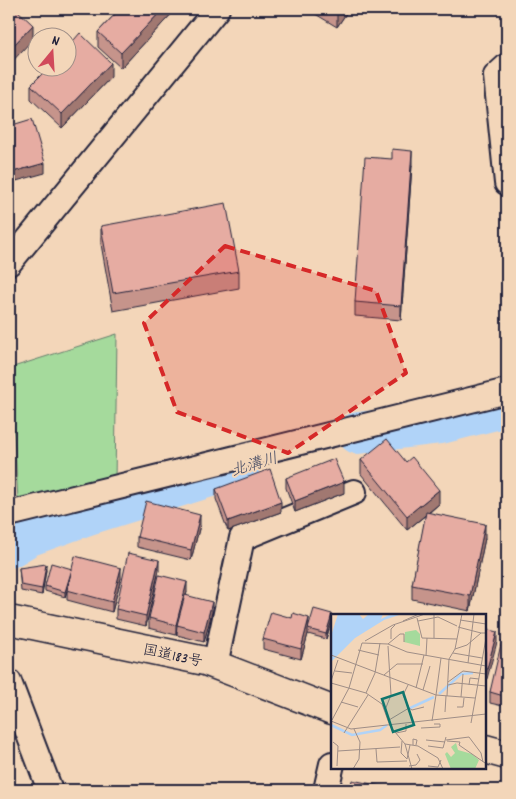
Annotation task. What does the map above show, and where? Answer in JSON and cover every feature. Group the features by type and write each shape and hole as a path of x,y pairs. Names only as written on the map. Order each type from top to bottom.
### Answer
{"highway":[{"name":"国道183号","path":"9,620 205,661 331,710"},
{"path":"486,750 507,755"}],"street":[{"path":"9,263 216,9"},
{"path":"507,66 496,76 507,183"},
{"path":"9,514 507,391"},
{"path":"215,665 242,538 354,492"},
{"path":"9,682 50,790"},
{"path":"326,790 331,768"}],"highlighted area":[{"path":"225,246 376,291 406,373 288,453 177,412 144,323"}],"green space":[{"path":"117,334 115,482 29,502 18,499 10,368"}],"building":[{"path":"9,9 16,9 33,25 28,28 9,50"},
{"path":"120,9 163,9 121,53 98,32"},
{"path":"330,9 340,9 337,13"},
{"path":"80,33 111,63 62,114 31,85 38,78 78,78 78,35"},
{"path":"32,119 45,163 9,173 9,126"},
{"path":"392,149 412,151 401,306 355,302 365,157 392,159"},
{"path":"226,203 239,271 113,293 101,226"},
{"path":"387,439 406,462 412,457 439,490 407,516 361,460"},
{"path":"334,459 344,482 295,501 286,478"},
{"path":"270,469 281,502 228,521 216,489"},
{"path":"146,501 200,515 191,550 137,537"},
{"path":"426,512 485,524 470,596 412,585"},
{"path":"128,553 159,560 146,616 116,609"},
{"path":"75,556 121,568 112,602 67,590"},
{"path":"51,563 72,569 65,592 45,586"},
{"path":"46,564 42,589 21,585 19,568"},
{"path":"159,575 187,582 176,625 149,618"},
{"path":"185,595 212,602 204,632 177,625"},
{"path":"314,609 332,614 326,634 308,629"},
{"path":"271,612 292,618 293,613 309,618 301,649 263,639"},
{"path":"486,629 497,632 486,672"},
{"path":"502,640 507,641 507,697 490,692"},
{"path":"352,780 401,790 350,790"}],"waterway":[{"name":"北溝川","path":"358,433 441,423 507,406"},
{"name":"北溝川","path":"9,547 27,536 85,515 239,467"}]}
